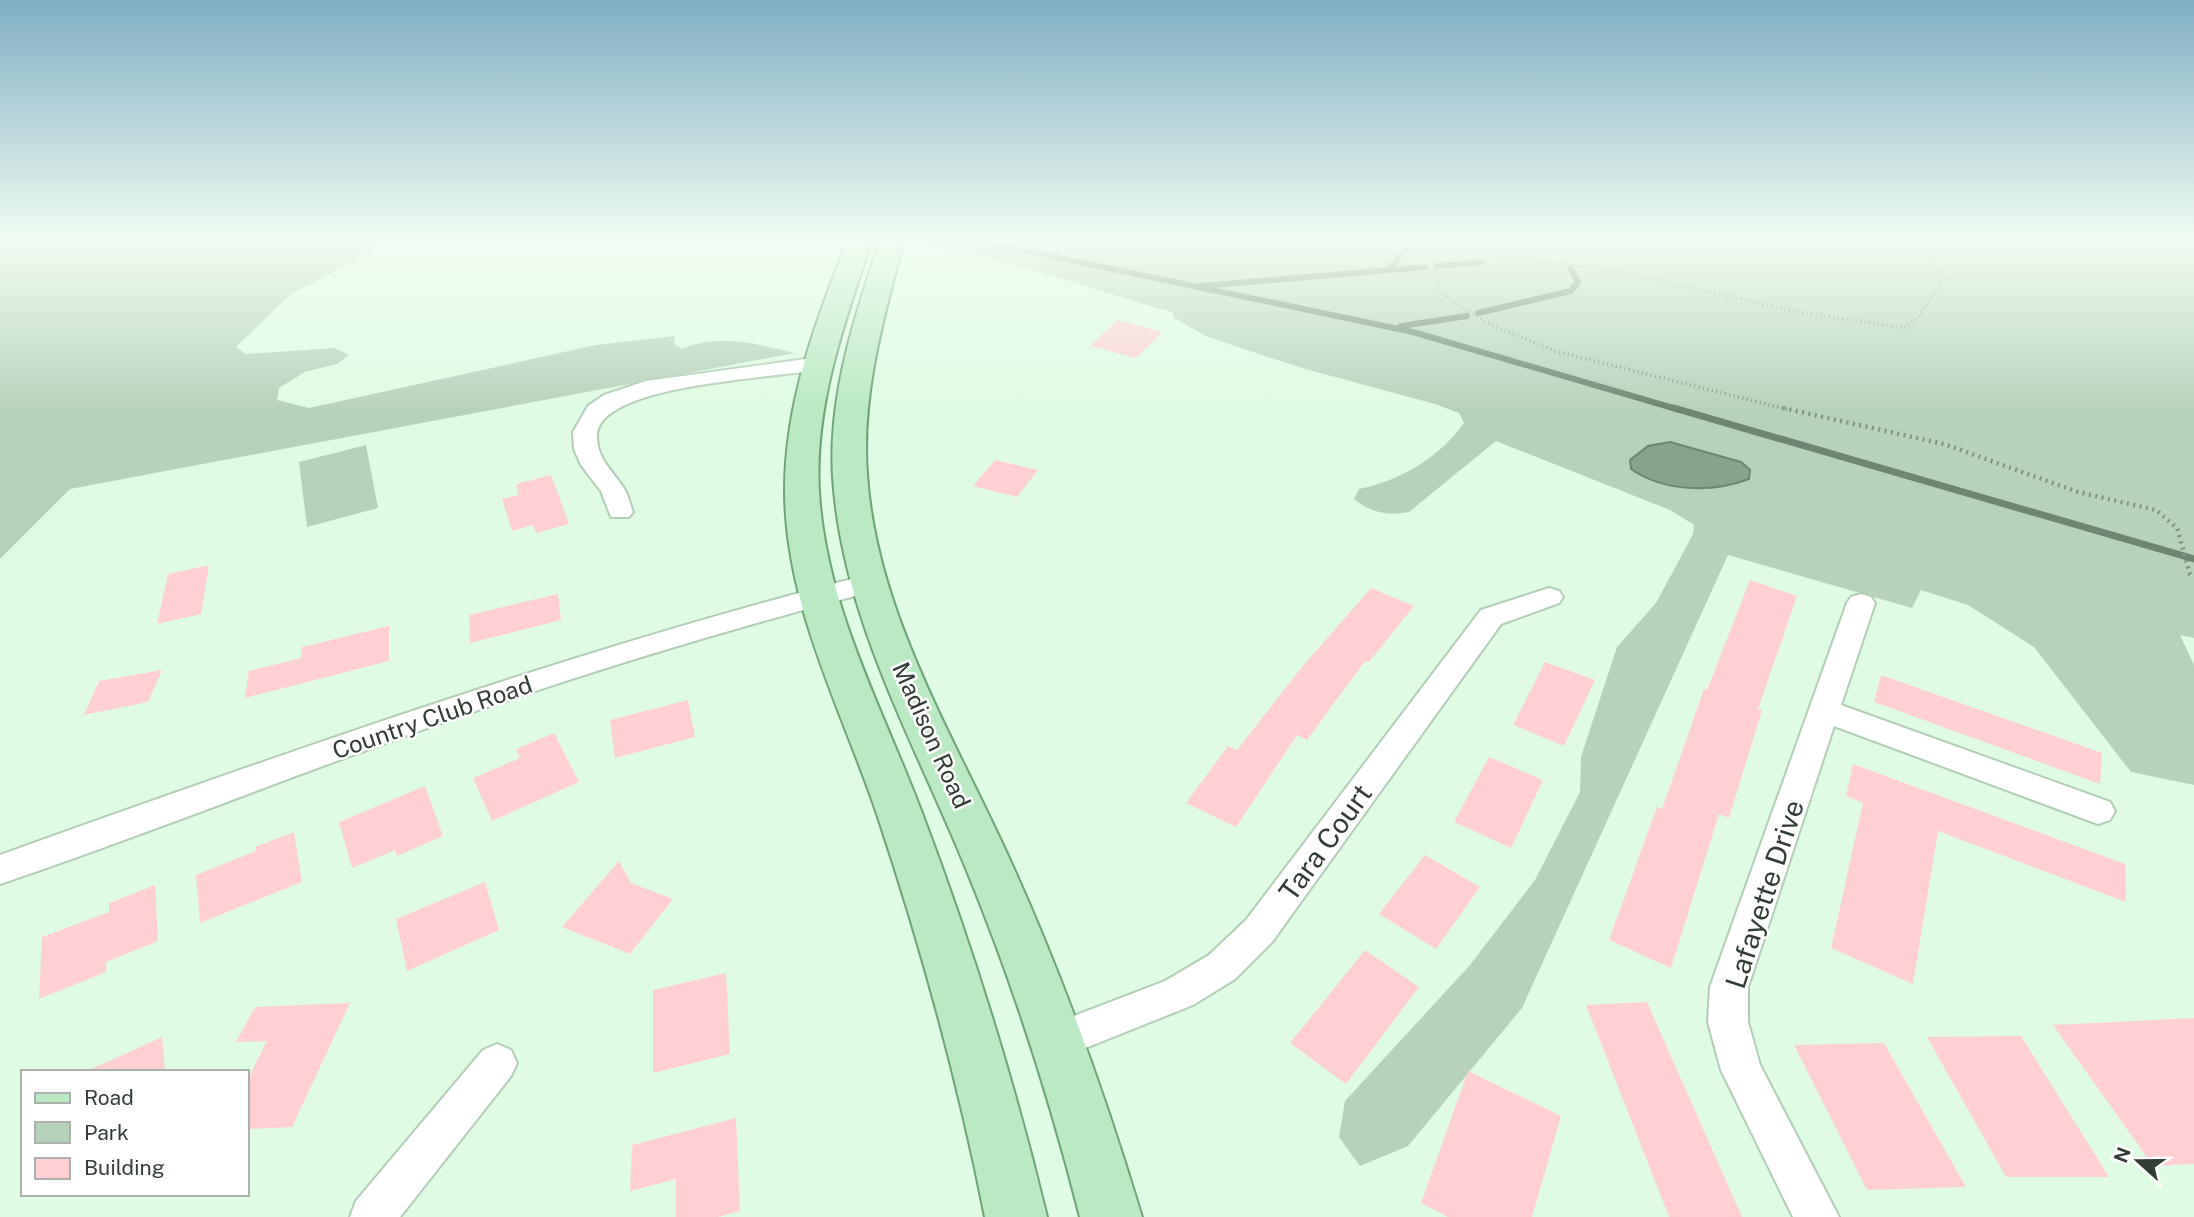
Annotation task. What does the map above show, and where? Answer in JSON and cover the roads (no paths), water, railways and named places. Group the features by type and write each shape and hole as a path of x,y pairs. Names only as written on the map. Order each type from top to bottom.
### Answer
{"main road":[{"path":"842,297 820,363 804,436 802,491 807,542 818,596 835,648 899,811 938,931 978,1063 1016,1217"},
{"name":"Madison Road","path":"875,297 854,380 850,478 857,529 871,583 897,656 1019,936 1059,1040 1111,1217"}],"street":[{"path":"620,512 612,490 593,465 586,449 585,432 596,411 612,400 646,388 820,363"},
{"name":"Country Club Road","path":"0,870 218,790 556,674 818,596 871,583"},
{"name":"Tara Court","path":"1059,1040 1179,993 1222,967 1259,931 1491,617 1549,597"},
{"name":"Lafayette Drive","path":"1817,1217 1741,1070 1728,1022 1729,987 1861,603"},
{"path":"1826,711 2098,811"},
{"path":"372,1217 497,1063"}],"waterway":[{"path":"1245,297 1413,332 1680,410"},
{"path":"1478,313 1547,297"},
{"path":"1401,326 1467,316"},
{"path":"1674,408 2194,559"}]}
